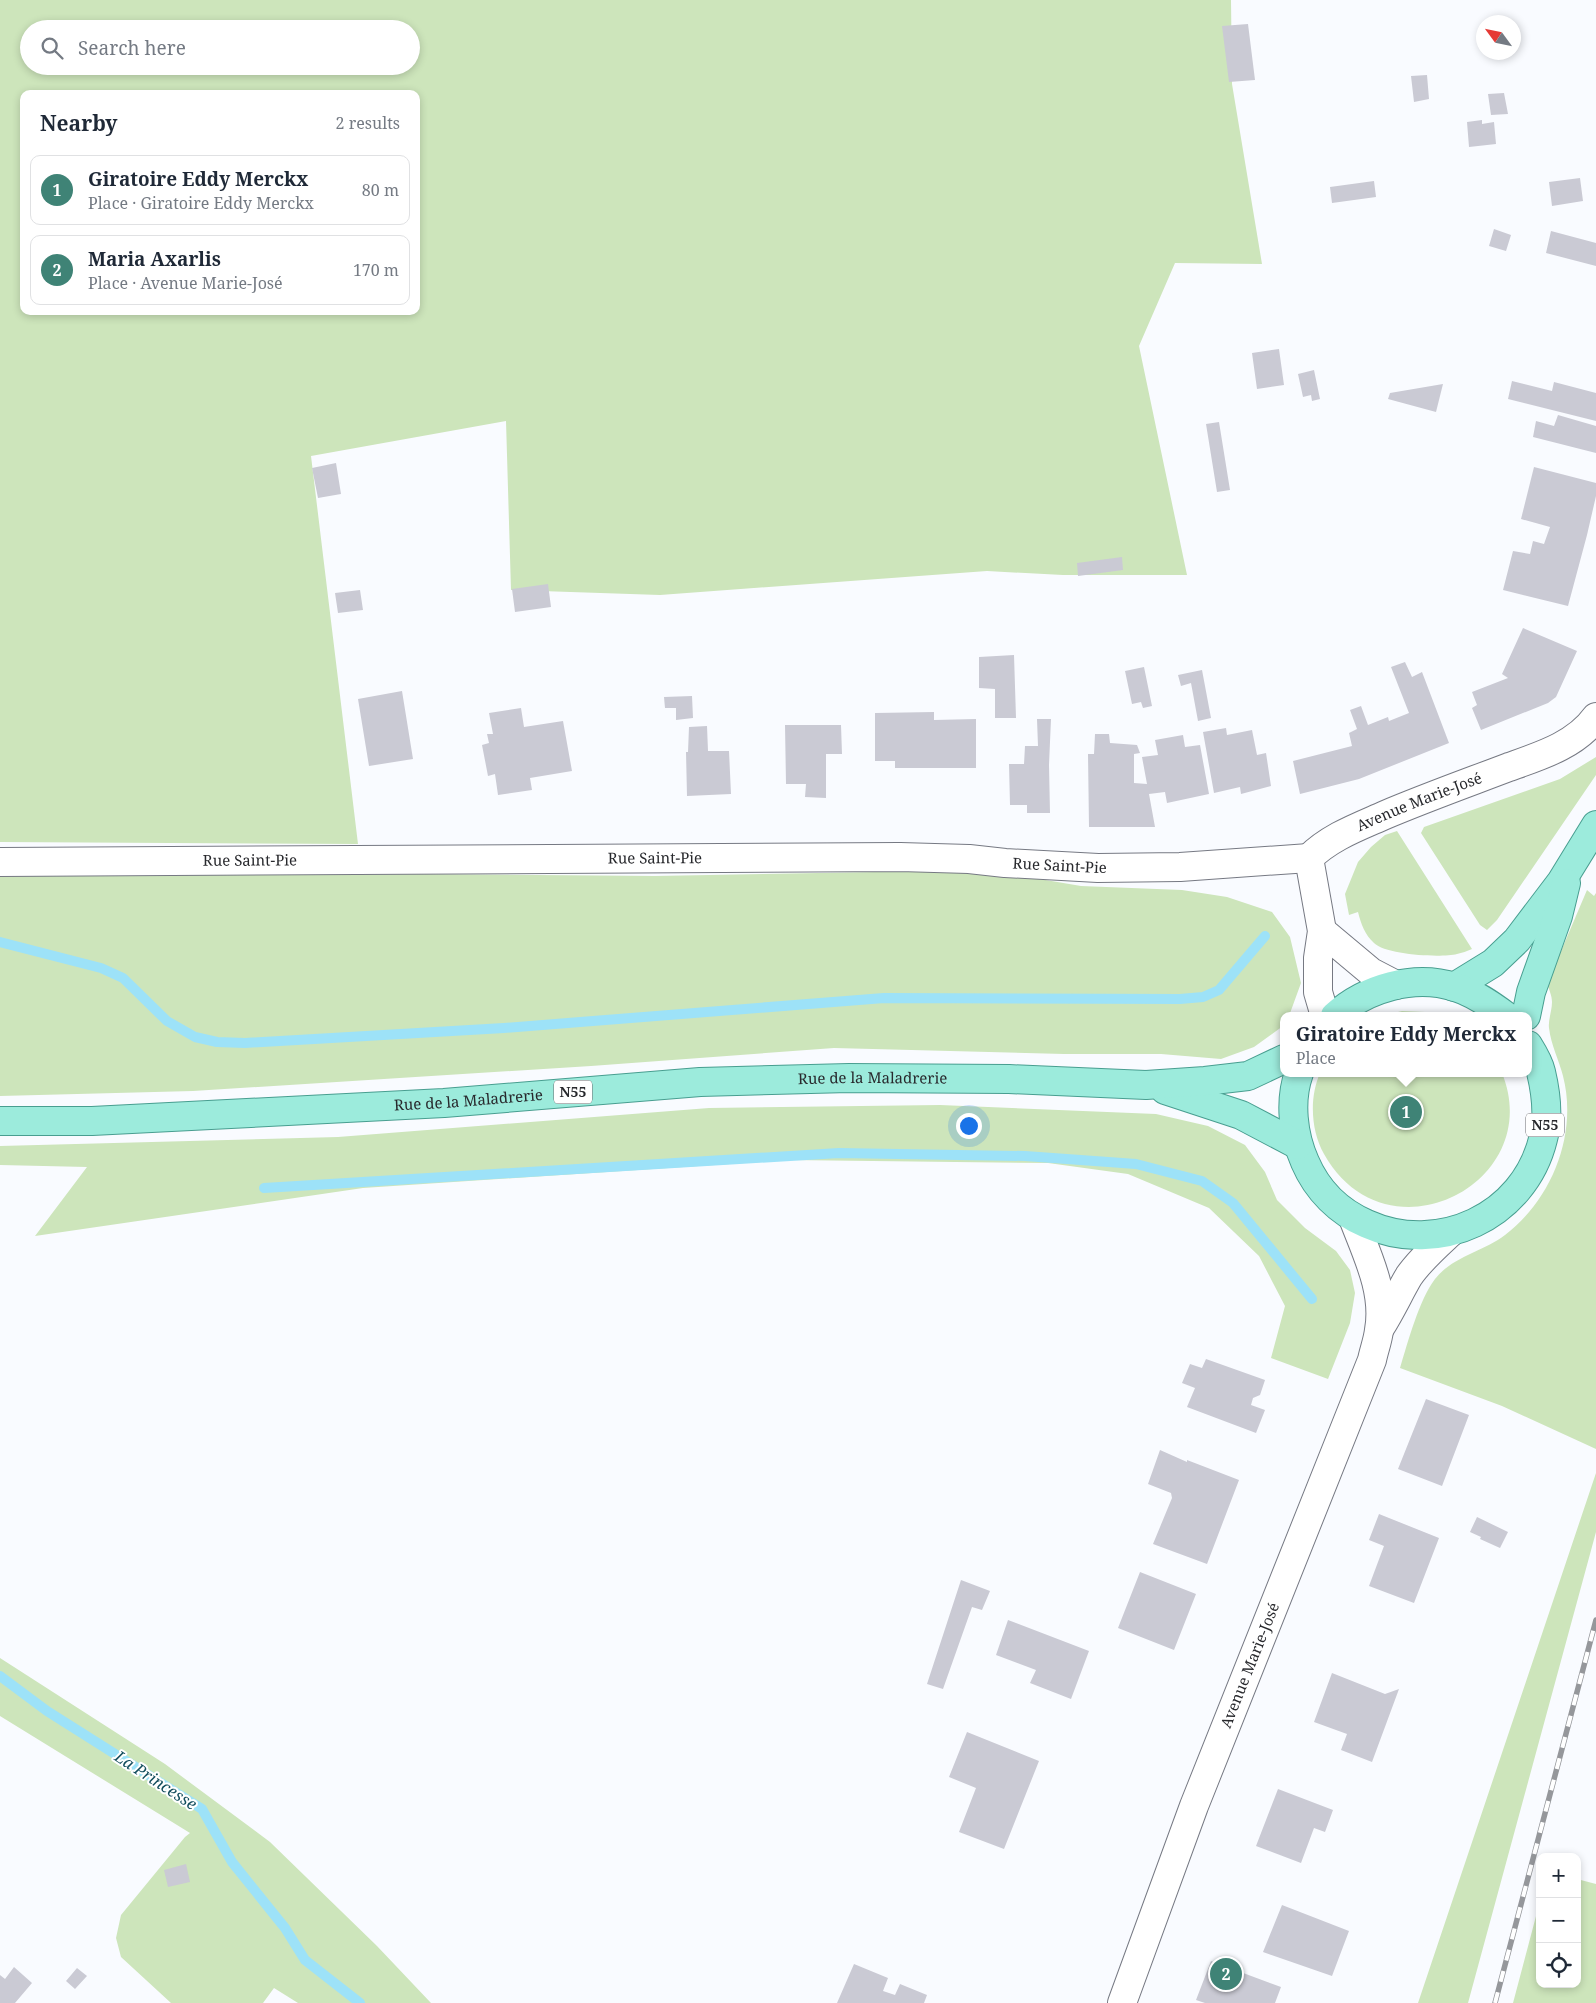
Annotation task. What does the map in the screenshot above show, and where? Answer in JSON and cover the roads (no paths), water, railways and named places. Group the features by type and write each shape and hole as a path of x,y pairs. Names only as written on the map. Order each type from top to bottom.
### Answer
{"main road":[{"path":"1454,987 1493,963 1517,940 1568,871 1596,826"},
{"path":"1527,1012 1531,992 1558,916 1568,871"},
{"path":"1340,1012 1370,993 1396,985 1425,982 1454,987 1482,998 1501,1012"},
{"name":"N55","path":"1298,1077 1293,1111 1298,1145 1310,1174 1329,1198 1353,1218 1384,1232 1417,1236 1450,1233 1482,1220 1510,1199 1531,1172 1543,1139 1546,1104 1541,1070 1532,1053"},
{"name":"Rue de la Maladrerie","path":"0,1120 92,1121 444,1102 700,1082 849,1078 1009,1079 1146,1085 1248,1076 1280,1061"},
{"name":"Rue de la Maladrerie","path":"1146,1085 1241,1115 1298,1145"}],"street":[{"name":"Avenue Marie-José","path":"1309,858 1320,847 1350,830 1449,789 1539,756 1588,728 1596,717"},
{"name":"Rue Saint-Pie","path":"0,862 900,857 968,859 1014,864 1107,868 1180,867 1309,858"},
{"path":"1309,858 1322,931 1318,958 1318,992 1324,1012"},
{"path":"1322,931 1371,972 1396,985"},
{"name":"Avenue Marie-José","path":"1122,2003 1194,1806 1372,1360 1380,1328 1380,1296 1374,1272 1353,1218"},
{"name":"Avenue Marie-José","path":"1380,1328 1394,1307 1409,1276 1423,1259 1450,1233"}],"waterway":[{"path":"0,942 101,968 123,978 167,1021 195,1037 217,1042 245,1043 504,1028 884,998 1180,999 1203,997 1219,990 1265,936"},
{"path":"264,1188 839,1153 1025,1156 1136,1164 1202,1181 1233,1203 1312,1299"},
{"name":"La Princesse","path":"0,1676 47,1711 202,1809 232,1862 285,1928 305,1960 360,2003"}],"railway":[{"path":"1495,2003 1596,1620"}],"place":[{"name":"Giratoire Eddy Merckx","path":"1406,1112"},
{"name":"Maria Axarlis","path":"1226,1974"}]}
